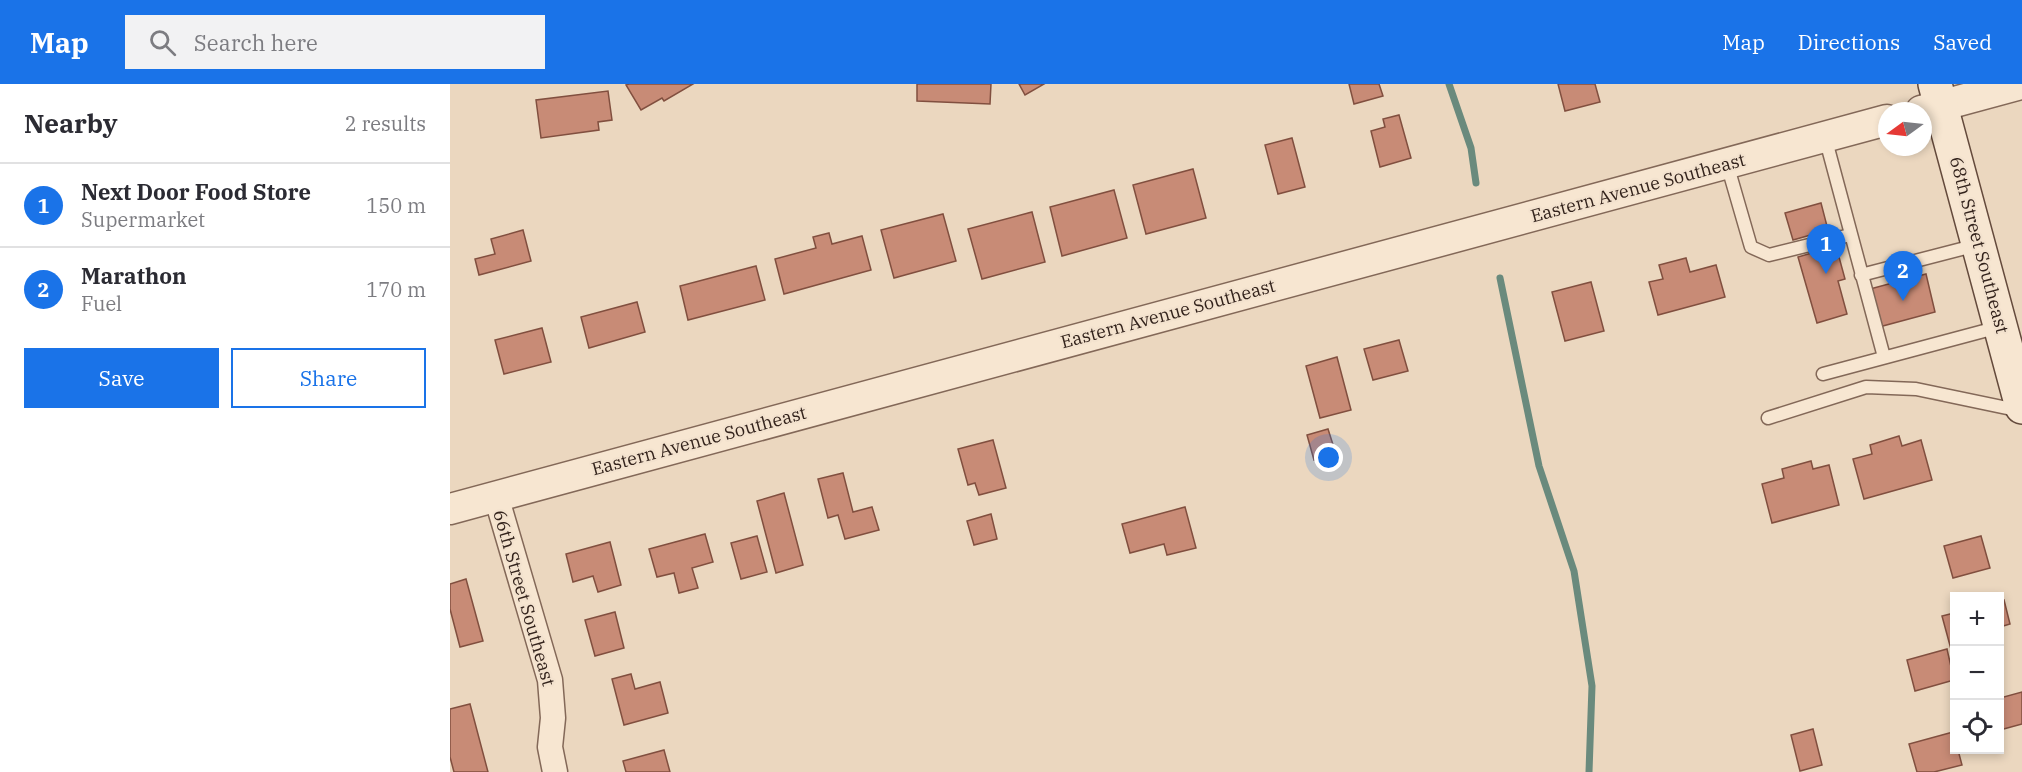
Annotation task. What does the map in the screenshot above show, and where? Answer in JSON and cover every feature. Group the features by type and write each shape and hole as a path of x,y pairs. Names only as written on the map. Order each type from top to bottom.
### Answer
{"main road":[{"name":"68th Street Southeast","path":"1932,100 1978,244 2022,407"}],"street":[{"path":"1932,100 2021,84"},
{"name":"Eastern Avenue Southeast","path":"450,509 1878,122"},
{"name":"66th Street Southeast","path":"496,496 550,680 553,717 550,747 555,772"}],"lane":[{"path":"1825,137 1884,357"},
{"path":"1727,164 1750,247 1770,255 1850,235"},
{"path":"1861,275 1978,244"},
{"path":"1823,374 2001,326"},
{"path":"1768,418 1866,387 1916,389 2022,412"}],"building":[{"path":"693,84 664,101 662,98 641,110 626,85"},
{"path":"917,84 991,84 990,104 917,101"},
{"path":"1019,84 1044,84 1025,95"},
{"path":"1349,84 1379,84 1383,96 1354,104"},
{"path":"1558,84 1595,84 1600,102 1565,111"},
{"path":"608,91 612,120 598,122 599,130 541,138 536,100"},
{"path":"1399,115 1411,158 1380,167 1371,131 1385,127 1383,119"},
{"path":"1292,138 1305,187 1278,194 1265,145"},
{"path":"1193,169 1206,218 1146,234 1133,185"},
{"path":"1114,190 1127,238 1062,256 1050,207"},
{"path":"1821,203 1828,230 1793,240 1785,213"},
{"path":"1032,212 1045,262 982,279 968,229"},
{"path":"943,214 956,261 894,278 881,230"},
{"path":"523,230 531,261 479,275 475,259 495,254 491,239"},
{"path":"829,233 832,244 862,236 871,270 784,294 775,259 816,248 813,237"},
{"path":"1836,246 1845,279 1838,281 1847,314 1817,323 1798,257"},
{"path":"1686,258 1690,272 1716,265 1725,297 1658,315 1649,282 1663,279 1659,265"},
{"path":"756,266 765,300 688,320 680,286"},
{"path":"1926,274 1935,312 1879,327 1870,289"},
{"path":"1591,282 1604,331 1565,341 1552,292"},
{"path":"637,302 645,332 589,348 581,317"},
{"path":"542,328 551,362 504,374 495,340"},
{"path":"1399,340 1408,371 1373,380 1364,349"},
{"path":"1337,357 1351,410 1320,418 1306,366"},
{"path":"1328,429 1336,454 1314,460 1307,435"},
{"path":"1899,436 1902,446 1921,440 1932,480 1864,499 1853,459 1872,454 1870,445"},
{"path":"993,440 1006,488 979,495 975,483 968,485 958,449"},
{"path":"1811,461 1813,469 1829,465 1839,505 1772,523 1762,484 1784,478 1782,469"},
{"path":"843,473 853,512 872,507 879,530 845,539 838,515 828,518 818,479"},
{"path":"784,493 803,565 776,573 757,501"},
{"path":"1185,507 1196,548 1167,555 1164,544 1130,553 1122,524"},
{"path":"991,514 997,539 974,545 967,521"},
{"path":"705,534 713,562 692,568 698,588 679,593 674,573 657,577 649,549"},
{"path":"757,536 767,572 741,579 731,543"},
{"path":"1981,536 1990,568 1953,578 1944,546"},
{"path":"610,542 621,585 598,592 593,576 573,582 566,554"},
{"path":"466,579 483,641 460,647 450,609 450,584"},
{"path":"2004,600 2010,624 2004,626"},
{"path":"615,612 624,648 595,656 585,620"},
{"path":"1950,614 1950,646 1942,616"},
{"path":"1947,649 1950,681 1915,691 1907,660"},
{"path":"631,674 635,689 660,682 668,713 624,725 612,679"},
{"path":"2022,692 2022,724 2004,729 2004,697"},
{"path":"470,704 488,772 454,772 450,757 450,709"},
{"path":"1813,729 1822,765 1800,771 1791,735"},
{"path":"1950,733 1950,754 1959,754 1962,765 1934,772 1917,772 1909,744"},
{"path":"664,750 670,772 626,772 623,761"}],"waterway":[{"path":"1449,84 1471,148 1476,183"},
{"path":"1500,278 1539,466 1574,571 1592,686 1589,772"}],"place":[{"name":"Next Door Food Store","path":"1826,274"},
{"name":"Marathon","path":"1903,301"}]}
